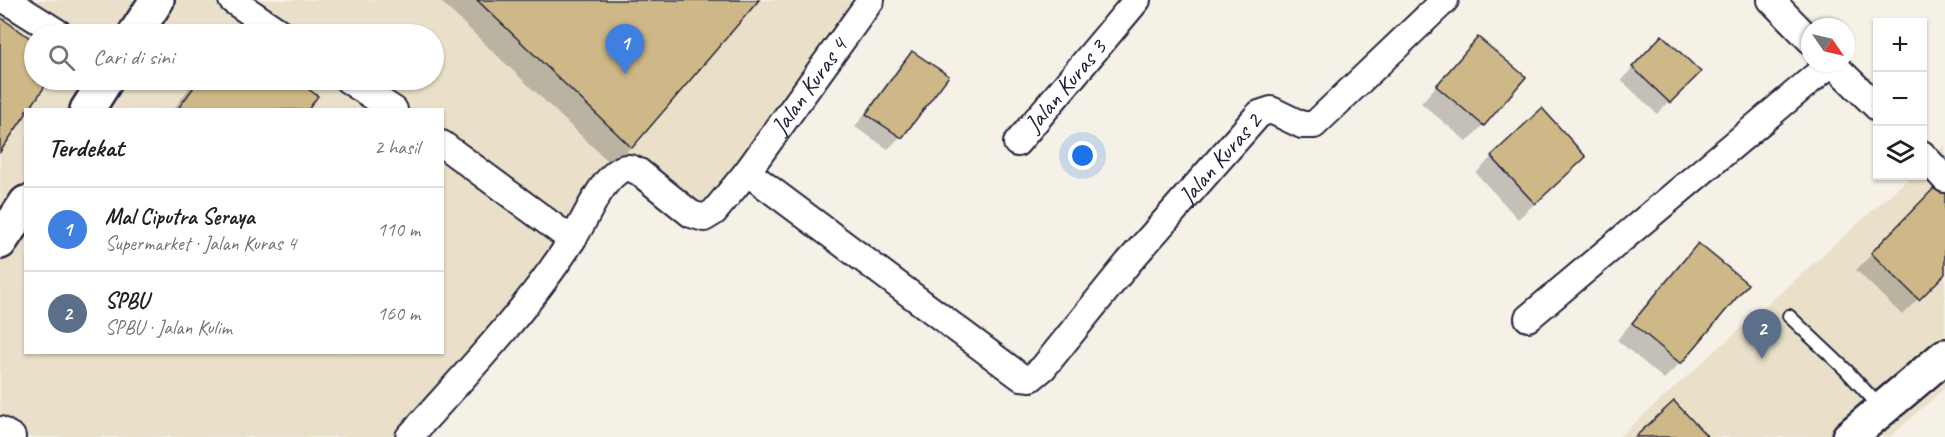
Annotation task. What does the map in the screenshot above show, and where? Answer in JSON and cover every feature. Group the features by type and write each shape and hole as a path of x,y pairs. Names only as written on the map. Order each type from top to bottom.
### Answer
{"main road":[{"path":"141,24 157,0"},
{"path":"88,108 100,90"},
{"path":"0,242 24,206"},
{"path":"1849,437 1945,356"}],"street":[{"path":"6,0 44,24"},
{"path":"232,0 267,24"},
{"name":"Jalan Kuras 4","path":"572,240 598,194 621,170 632,168 691,214 704,218 714,212 747,172 871,0"},
{"name":"Jalan Kuras 3","path":"1017,143 1137,0"},
{"name":"Jalan Kuras 2","path":"747,172 1021,377 1031,378 1043,368 1123,269 1259,114 1265,110 1271,110 1302,125 1314,125 1445,0"},
{"path":"1772,0 1801,31"},
{"path":"1528,318 1820,72"},
{"path":"1840,72 1873,103"},
{"path":"363,90 391,108"},
{"path":"409,437 491,344 572,240 444,145"},
{"path":"1927,159 1945,179"},
{"path":"0,430 12,437"}],"lane":[{"path":"1789,316 1846,370 1882,410"}],"shaded area":[{"path":"0,0 856,0 694,223 624,166 401,437 0,437"},
{"path":"1945,145 1945,388 1890,437 1619,437 1907,180 1927,180 1927,161"}],"building":[{"path":"477,0 759,0 632,148"},
{"path":"0,17 24,34 24,90 42,90 30,108 24,108 24,117 0,152"},
{"path":"1662,35 1701,72 1670,103 1632,67"},
{"path":"1478,37 1526,77 1484,126 1436,86"},
{"path":"912,51 949,76 902,138 866,114"},
{"path":"192,90 309,90 318,96 309,108 178,108"},
{"path":"1542,108 1586,157 1535,204 1491,156"},
{"path":"1938,184 1945,191 1945,274 1919,300 1871,253"},
{"path":"1698,243 1748,284 1681,364 1632,323"},
{"path":"1674,401 1708,437 1635,437"}],"place":[{"name":"Mal Ciputra Seraya","path":"625,74"},
{"name":"SPBU","path":"1762,359"}]}
